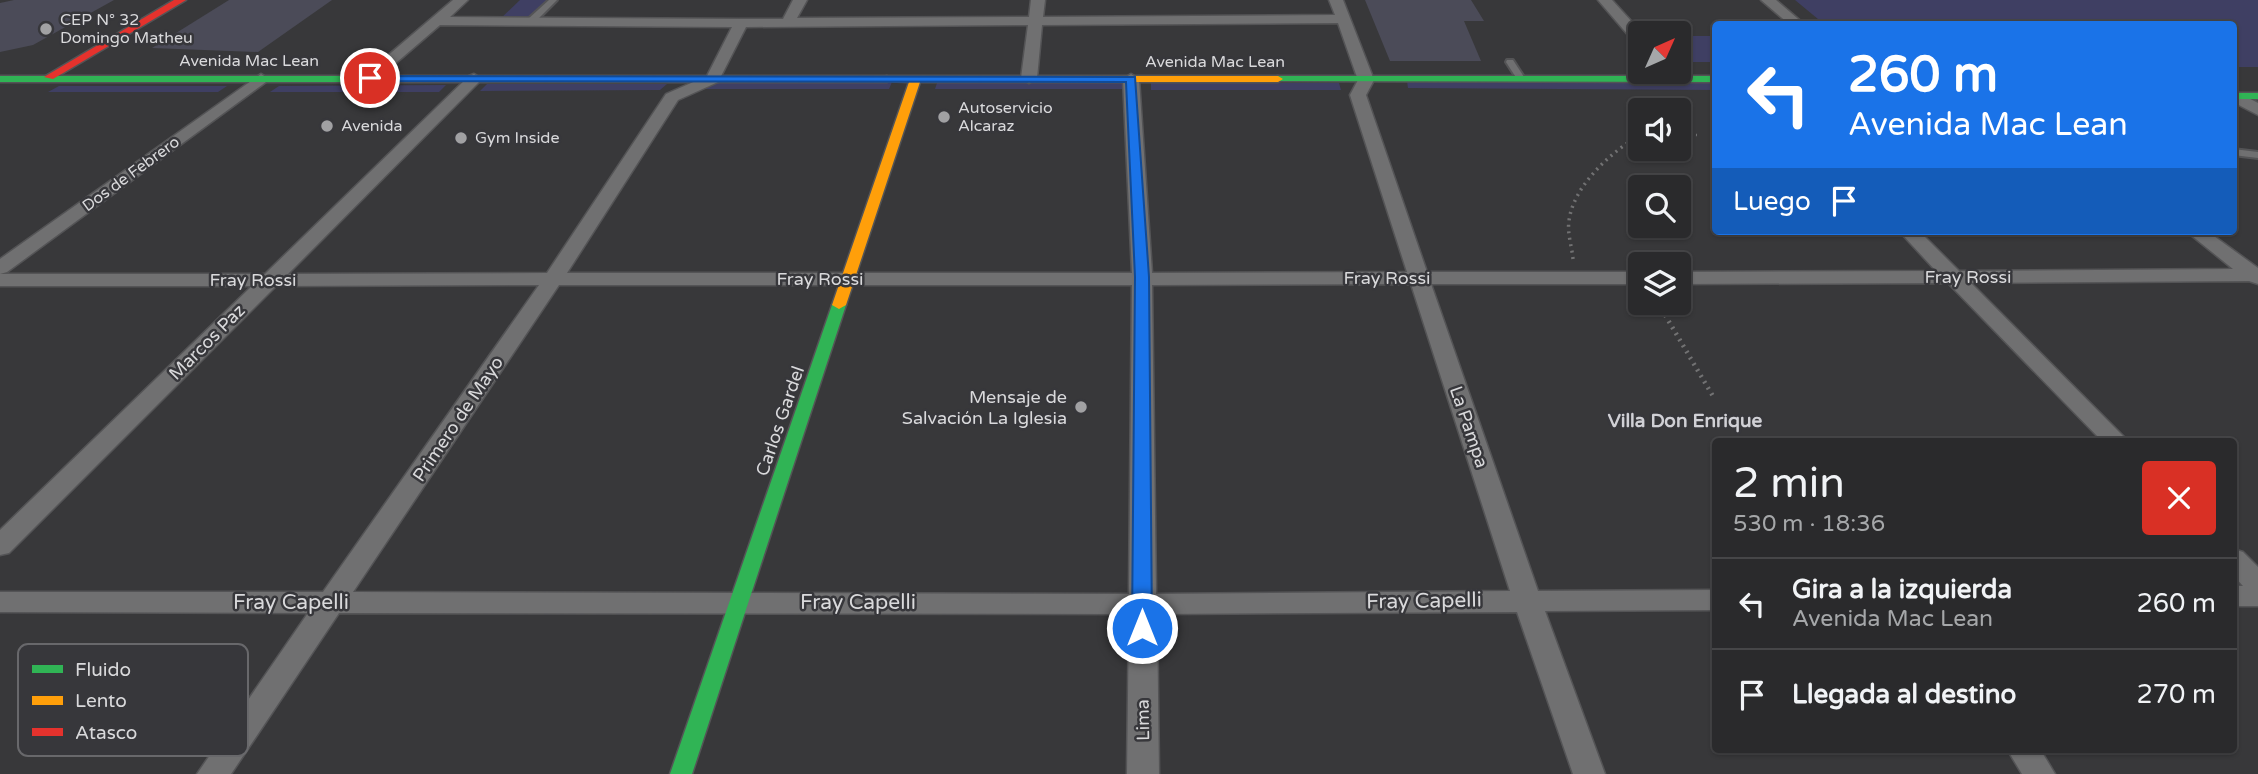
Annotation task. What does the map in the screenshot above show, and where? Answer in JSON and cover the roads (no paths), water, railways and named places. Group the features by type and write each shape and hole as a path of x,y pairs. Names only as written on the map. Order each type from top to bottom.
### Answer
{"main road":[{"path":"5,85 154,0"},
{"path":"49,77 181,0"},
{"name":"Avenida Mac Lean","path":"1224,95 1520,77 1628,76"},
{"name":"Avenida Mac Lean","path":"5,85 49,77 262,88 370,78 478,88 712,88 915,79 1029,78 1131,91 1362,88 1509,95"},
{"name":"Avenida Mac Lean","path":"1691,77 1712,79"},
{"name":"Carlos Gardel","path":"681,774 915,79"},
{"path":"433,96 455,96"},
{"path":"2237,96 2258,96"},
{"name":"Avenida Mac Lean","path":"210,97 237,97"}],"street":[{"path":"370,78 461,0"},
{"path":"788,22 800,0"},
{"path":"1029,78 1038,0"},
{"path":"1336,0 1362,88"},
{"path":"1605,0 1628,26"},
{"path":"1768,0 1793,21"},
{"path":"435,22 1034,22 1241,15 1343,19"},
{"path":"712,88 741,23"},
{"name":"Dos de Febrero","path":"0,268 237,97 262,88"},
{"name":"Marcos Paz","path":"0,546 455,96 478,88"},
{"name":"Primero de Mayo","path":"248,724 554,280 665,97 712,88"},
{"name":"La Pampa","path":"1362,88 1419,278 1527,600 1589,774"},
{"name":"Lima","path":"1131,91 1142,277 1143,774"},
{"path":"2237,98 2258,110"},
{"path":"1912,235 2113,438"},
{"path":"2201,235 2257,276"},
{"name":"Fray Rossi","path":"1691,278 2257,276"},
{"name":"Fray Rossi","path":"0,280 1628,278"},
{"path":"2237,563 2258,584"},
{"path":"2237,596 2258,596"},
{"name":"Fray Capelli","path":"0,602 739,601 1141,604 1712,600"},
{"path":"2026,753 2039,774"},
{"name":"Primero de Mayo","path":"213,774 226,756"}],"lane":[{"path":"530,22 553,0"},
{"path":"1510,62 1520,77"},
{"path":"2237,152 2258,155"}],"place":[{"name":"CEP N° 32 Domingo Matheu","path":"46,29"},
{"name":"Autoservicio Alcaraz","path":"944,117"},
{"name":"Avenida","path":"327,126"},
{"name":"Gym Inside","path":"461,138"},
{"name":"Mensaje de Salvación La Iglesia","path":"1081,407"}],"district":[{"name":"Villa Don Enrique","path":"1685,421"}]}
